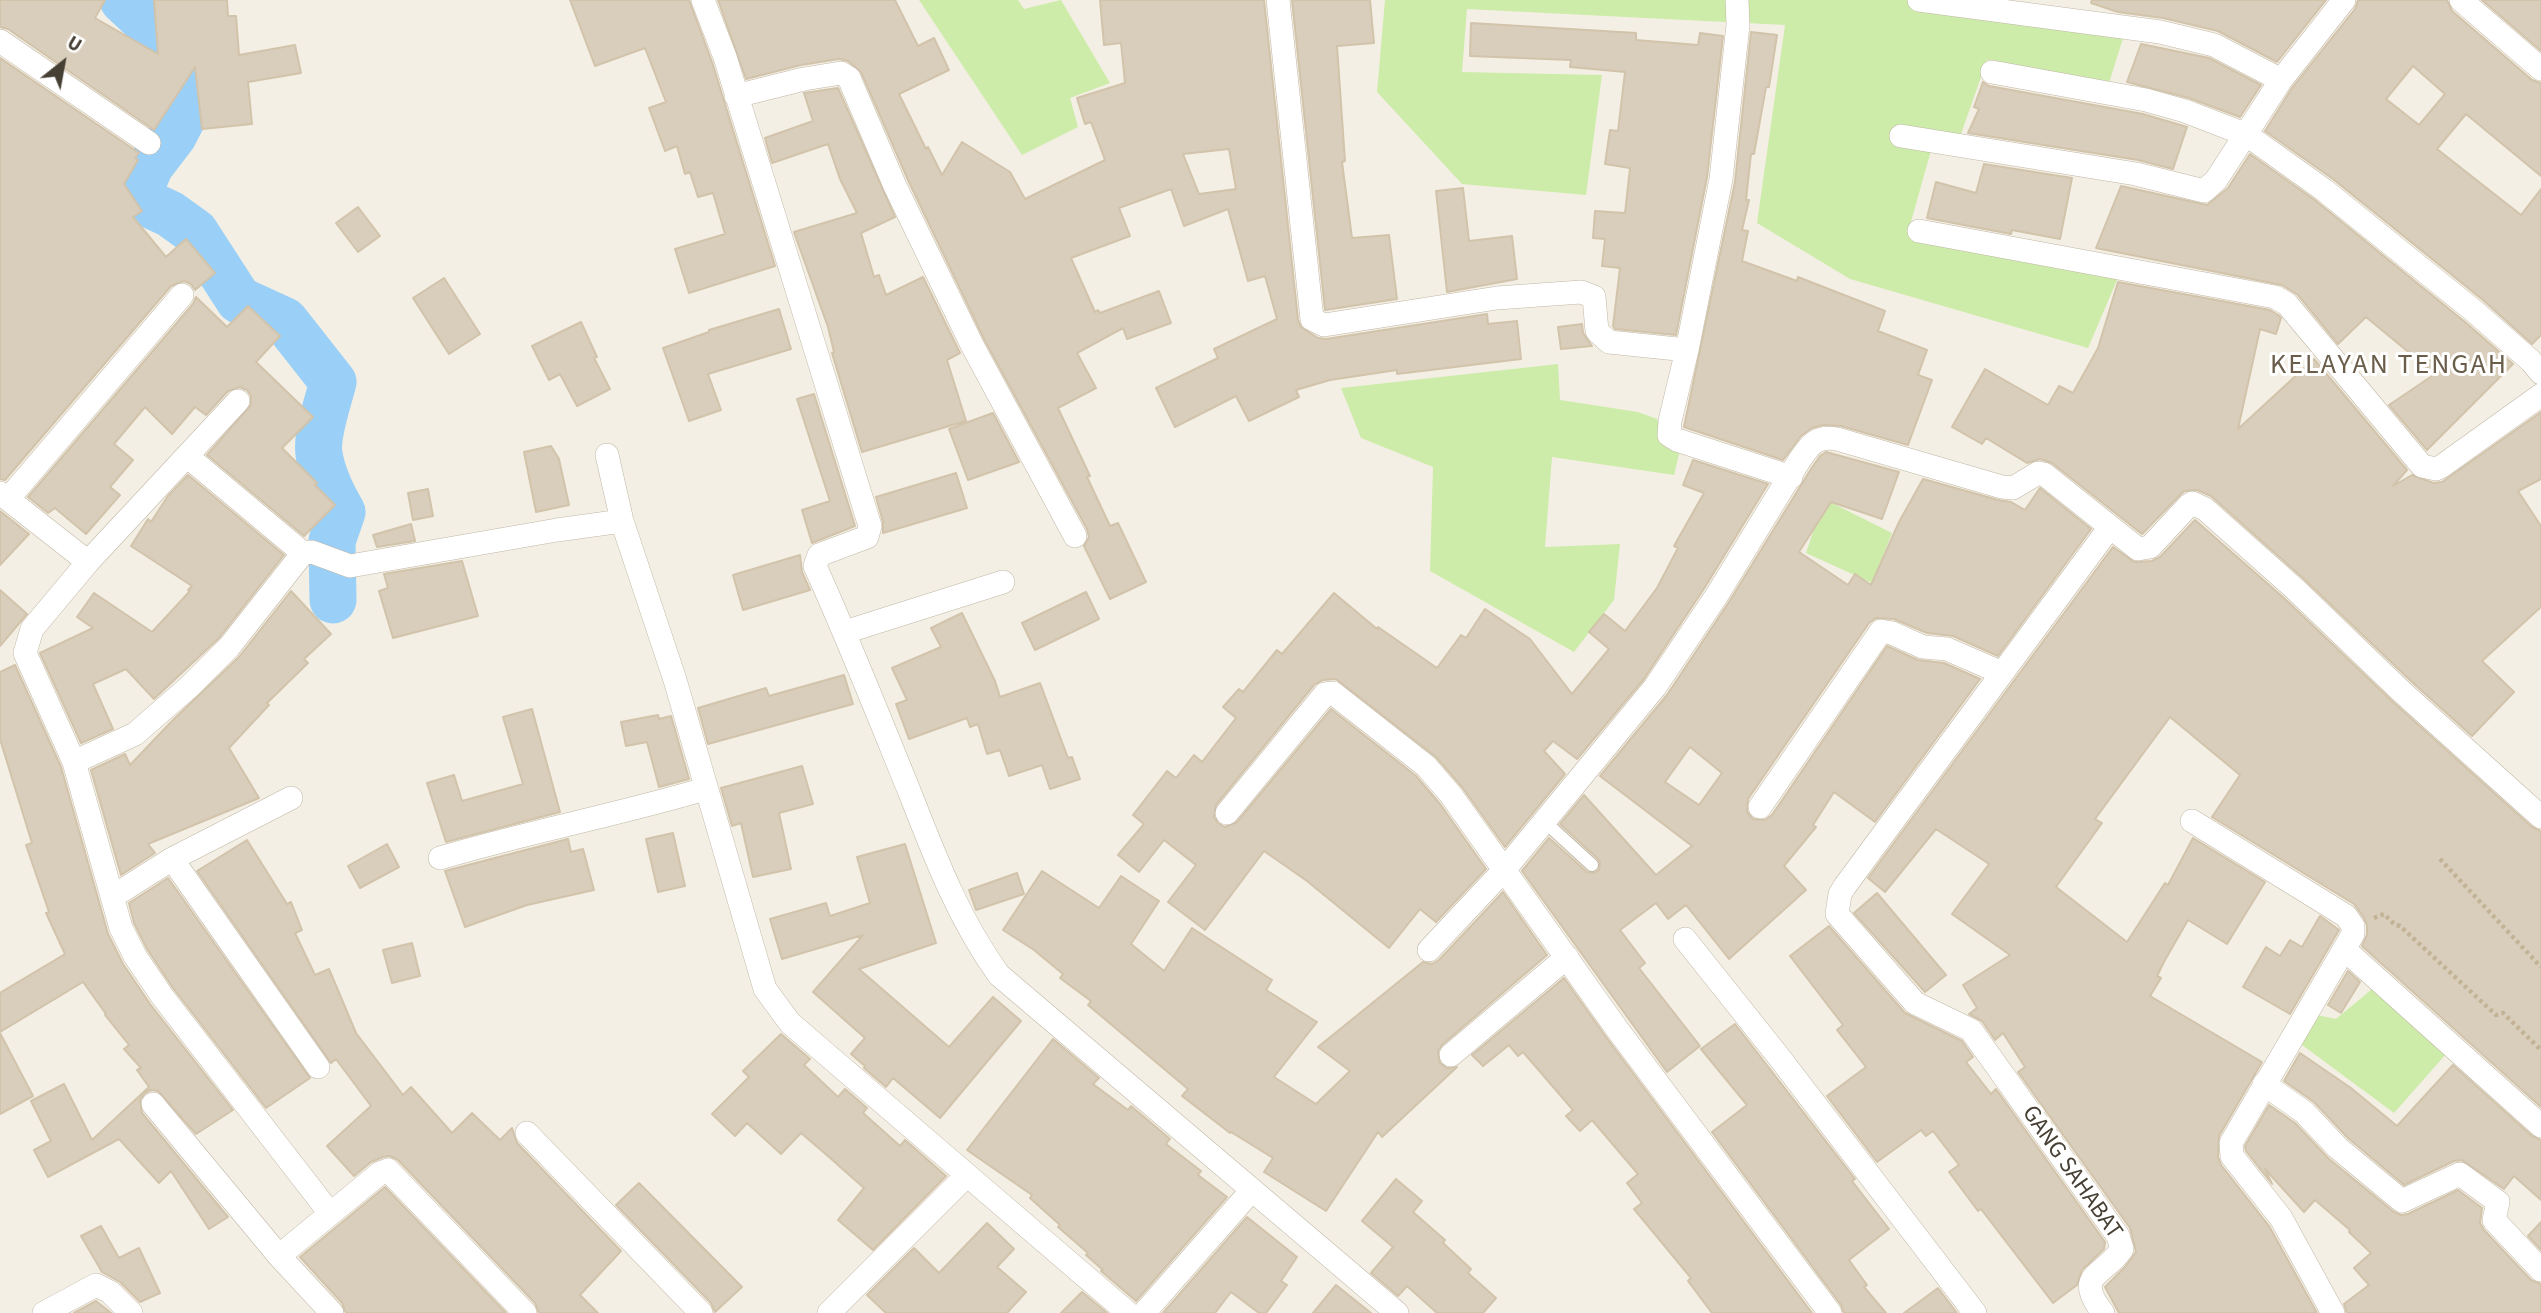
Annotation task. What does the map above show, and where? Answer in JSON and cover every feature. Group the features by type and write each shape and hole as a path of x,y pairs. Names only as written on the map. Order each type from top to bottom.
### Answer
{"street":[{"path":"703,0 736,96 870,526 867,537 824,551 815,561 815,566 845,632 946,882 985,955 999,975 1396,1313"},
{"path":"1278,0 1312,319 1324,325 1497,298 1581,292 1594,297 1597,331 1609,342 1687,350"},
{"path":"1737,0 1738,25 1721,179 1669,435 1677,440 1791,477"},
{"path":"1919,0 2160,32 2214,45 2281,80"},
{"path":"1901,136 2136,174 2200,192 2216,180 2281,80 2344,0"},
{"path":"2461,0 2541,69"},
{"path":"0,41 149,143"},
{"path":"1992,72 2146,100 2185,111 2247,135 2324,190 2474,310 2531,360 2541,373"},
{"path":"736,96 841,73 849,78 895,186 972,345 1075,536"},
{"path":"1919,231 2276,297 2287,304 2422,466 2436,469 2442,466 2541,395"},
{"path":"88,562 4,496 182,295"},
{"path":"238,401 88,562 32,629 25,653 74,762 121,928 135,956 162,996 329,1212"},
{"path":"1429,950 1505,869 1655,687 1717,595 1812,442 1821,438 1830,438 2002,487 2013,488 2038,473 2043,474 2133,547 2151,547 2192,503 2205,509 2541,817"},
{"path":"607,454 622,521 675,680 754,959 765,989 790,1023 1128,1313"},
{"path":"187,456 307,552 342,565 368,564 622,521"},
{"path":"1760,807 1881,631 1923,647 1947,649 2003,673 2110,527"},
{"path":"74,762 135,734 189,687 229,647 307,552"},
{"path":"845,632 1003,582"},
{"name":"GANG SAHABAT","path":"2003,673 1845,886 1837,914 1915,1003 1971,1030 2123,1245 2119,1254 2094,1276 2090,1284 2090,1292 2103,1313"},
{"path":"1227,813 1325,694 1333,693 1434,774 1675,1108 1830,1313"},
{"path":"440,858 489,843 644,807 705,789"},
{"path":"112,897 172,859 291,798"},
{"path":"2192,821 2306,889 2346,916 2353,926 2353,934 2231,1143 2232,1156 2281,1218 2333,1313"},
{"path":"172,859 318,1068"},
{"path":"1685,939 1975,1313"},
{"path":"2344,949 2541,1126"},
{"path":"1451,1055 1567,957"},
{"path":"2264,1084 2304,1112 2338,1148 2402,1201 2460,1174 2498,1202 2494,1220 2541,1270"},
{"path":"153,1104 278,1256 332,1313"},
{"path":"527,1133 701,1313"},
{"path":"278,1256 380,1172 388,1170 524,1313"},
{"path":"829,1313 967,1175"},
{"path":"1144,1313 1252,1190"},
{"path":"44,1313 96,1285 110,1293 131,1313"}],"lane":[{"path":"1545,822 1592,865"}],"path":[{"path":"2440,859 2541,967"},
{"path":"2353,926 2384,914 2424,946 2496,1015 2503,1013 2541,1050"}],"green space":[{"path":"919,0 1018,0 1024,9 1061,0 1110,83 1070,98 1078,127 1022,155"},
{"path":"1385,0 1966,0 2125,32 2109,83 1987,60 1960,137 1937,137 1909,229 2120,273 2088,348 1850,279 1757,223 1785,25 1467,9 1462,72 1602,75 1586,195 1462,184 1377,92"},
{"path":"1558,364 1560,400 1638,412 1657,419 1664,436 1681,446 1674,475 1552,457 1545,547 1620,544 1614,600 1574,652 1430,571 1433,467 1361,438 1341,388"},
{"path":"1824,499 1892,533 1872,583 1806,553"},
{"path":"2372,989 2447,1053 2394,1113 2298,1042 2317,1015 2336,1019"}],"building":[{"path":"0,0 105,0 95,18 158,54 154,0 227,0 228,16 236,16 239,55 295,45 301,73 248,82 252,124 202,129 195,67 154,130 8,29 0,27"},
{"path":"570,0 689,0 712,62 775,266 689,293 675,249 725,234 713,193 698,197 690,172 685,174 677,146 665,151 649,108 666,102 645,48 595,66"},
{"path":"718,0 895,0 918,46 934,38 949,70 899,94 942,175 962,142 1010,172 1025,199 1105,160 1091,122 1085,124 1077,98 1125,83 1121,43 1104,45 1100,0 1264,0 1298,320 1301,327 1318,338 1326,339 1487,314 1488,324 1517,321 1521,359 1397,374 1397,370 1330,380 1296,390 1299,397 1249,421 1236,396 1175,427 1156,388 1218,358 1214,349 1277,319 1265,276 1248,281 1228,209 1184,226 1171,189 1119,208 1130,236 1071,258 1095,312 1098,310 1100,313 1159,291 1171,323 1127,339 1123,328 1077,353 1096,388 1058,408 1110,526 1118,523 1146,582 1110,599 1084,546 1089,537 1087,529 984,339 908,180 861,72 848,61 839,59 801,65 746,79","holes":["1229,149 1236,189 1199,194 1183,154"]},
{"path":"1292,0 1370,0 1374,43 1337,46 1345,161 1342,162 1352,238 1389,235 1397,299 1325,310"},
{"path":"2092,0 2326,0 2277,62 2218,31 2163,18 2118,12 2091,3"},
{"path":"2358,0 2447,0 2452,11 2532,80 2541,83 2541,176 2466,114 2437,149 2521,215 2541,189 2541,335 2532,344 2483,300 2333,179 2265,131 2292,88 2355,9","holes":["2413,66 2445,94 2419,125 2386,99"]},
{"path":"2482,0 2541,0 2541,51"},
{"path":"1471,23 1636,33 1636,40 1698,45 1700,33 1723,36 1707,177 1676,335 1615,329 1613,326 1620,268 1602,266 1605,239 1593,238 1595,211 1625,213 1630,168 1605,164 1610,130 1618,131 1625,72 1570,67 1571,60 1470,56"},
{"path":"1751,32 1777,35 1769,87 1766,87 1754,154 1751,154 1746,200 1749,200 1742,230 1748,231 1742,261 1797,281 1798,277 1885,311 1878,331 1927,350 1918,375 1932,380 1908,445 1841,426 1823,425 1812,428 1801,436 1783,460 1684,427 1735,182"},
{"path":"2141,44 2209,58 2261,85 2240,117 2189,98 2127,82"},
{"path":"0,58 139,153 135,158 138,160 124,184 142,211 133,217 166,257 186,239 215,273 195,290 191,284 184,281 171,286 5,480 0,479"},
{"path":"1983,82 1989,86 2143,114 2187,127 2173,169 2138,160 1968,133 1979,109 1974,107"},
{"path":"838,88 895,217 861,233 874,277 879,275 886,295 923,277 960,353 947,360 966,421 862,452 832,353 834,352 828,327 794,232 857,213 840,179 828,144 772,163 765,138 813,121 804,93"},
{"path":"2250,154 2316,201 2513,364 2427,450 2389,405 2435,374 2366,317 2338,344 2298,295 2282,285 2096,248 2121,186 2207,205 2228,188"},
{"path":"1984,164 2072,178 2060,239 2012,230 2011,234 1927,218 1936,182 1976,193"},
{"path":"1463,188 1469,241 1512,236 1517,279 1447,292 1436,191"},
{"path":"358,207 380,236 358,252 336,223"},
{"path":"444,278 480,334 449,354 413,298"},
{"path":"2118,282 2270,310 2278,315 2281,318 2276,334 2260,329 2238,429 2314,359 2407,470 2393,486 2412,475 2433,483 2442,482 2541,412 2541,479 2518,491 2541,526 2541,607 2482,661 2514,692 2472,736 2211,496 2197,490 2184,491 2142,534 2052,463 2040,459 2027,463 1986,438 1982,444 1952,427 1985,369 2048,405 2059,386 2073,393 2098,348"},
{"path":"196,297 227,327 248,306 280,336 256,362 313,417 282,448 335,505 304,536 207,455 251,405 251,396 247,390 240,387 228,391 206,415 195,407 172,434 145,407 114,444 133,460 110,487 120,495 86,534 55,508 48,513 28,497 193,304"},
{"path":"779,309 791,349 708,374 721,410 689,421 663,348 709,330"},
{"path":"581,322 597,357 594,358 610,389 577,406 560,374 549,380 532,346"},
{"path":"1582,324 1583,333 1592,346 1561,349 1558,327"},
{"path":"814,394 855,526 812,543 802,510 830,501 797,399"},
{"path":"993,413 1019,462 968,480 949,429"},
{"path":"551,446 559,459 569,505 536,512 524,452"},
{"path":"1826,452 1899,472 1882,519 1831,502 1799,552 1848,585 1855,574 1871,585 1899,522 1923,479 2011,502 2025,510 2040,488 2091,529 1998,656 1953,636 1927,633 1894,619 1876,618 1869,623 1748,799 1747,812 1753,819 1765,820 1772,815 1887,646 1918,660 1944,663 1980,679 1875,822 1834,792 1813,825 1816,827 1784,866 1806,890 1729,959 1686,905 1668,919 1656,903 1620,930 1645,963 1639,968 1700,1046 1667,1072 1522,871 1549,838 1587,872 1594,873 1599,870 1598,859 1560,824 1584,795 1656,875 1692,846 1600,776 1667,695 1820,456","holes":["1690,747 1722,773 1699,805 1665,782"]},
{"path":"1693,460 1768,484 1705,587 1644,679 1577,759 1553,741 1544,751 1565,774 1505,847 1462,787 1436,757 1336,679 1323,680 1314,685 1216,805 1214,817 1218,823 1225,827 1237,822 1331,709 1416,776 1440,804 1486,869 1436,922 1420,909 1389,948 1307,881 1264,851 1205,930 1168,902 1196,865 1164,840 1139,872 1118,855 1144,824 1133,815 1167,771 1176,778 1194,755 1202,762 1236,718 1223,707 1239,689 1243,692 1277,650 1282,654 1334,593 1377,629 1378,627 1437,668 1461,635 1466,638 1485,609 1530,639 1572,694 1609,649 1589,632 1604,614 1625,631 1657,588 1678,548 1674,546 1704,493 1683,485"},
{"path":"956,473 967,508 883,533 876,497"},
{"path":"188,475 284,555 219,638 154,699 126,669 93,684 113,729 81,743 40,653 93,628 77,617 94,593 152,632 190,591 188,590 192,586 131,546 148,519 151,522 168,496"},
{"path":"428,489 433,516 413,520 408,493"},
{"path":"0,511 29,534 0,565"},
{"path":"2195,520 2285,599 2393,702 2532,827 2541,831 2541,1107 2362,946 2367,935 2367,925 2354,904 2212,817 2240,775 2170,717 2095,819 2102,823 2056,887 2127,942 2165,883 2168,885 2193,838 2265,882 2227,944 2188,920 2157,976 2161,978 2150,996 2262,1062 2219,1136 2218,1157 2221,1165 2269,1226 2317,1313 2119,1313 2105,1287 2136,1252 2130,1228 2018,1072 2025,1067 2003,1033 1995,1040 1982,1021 1969,1014 1977,1008 1963,985 2010,955 1952,914 1989,864 1936,829 1885,892 1868,878 2113,547 2134,562 2152,561 2160,557"},
{"path":"411,524 415,541 377,547 373,535"},
{"path":"800,555 802,572 810,590 743,610 733,575"},
{"path":"462,561 478,616 393,638 379,591 388,588 384,574"},
{"path":"0,590 27,614 0,646"},
{"path":"291,591 331,634 304,659 308,663 267,703 269,705 229,748 259,798 148,844 155,853 121,875 91,770 125,754 130,765 239,657"},
{"path":"1086,592 1099,619 1035,650 1022,623"},
{"path":"962,613 1000,697 1040,683 1068,758 1072,757 1080,779 1050,789 1042,765 1009,776 1000,750 987,754 978,724 970,727 967,718 909,739 896,704 907,700 892,668 941,647 931,628"},
{"path":"15,665 61,767 108,934 123,964 150,1004 233,1110 196,1134 158,1091 145,1093 140,1100 142,1113 228,1217 209,1229 171,1171 159,1183 119,1139 48,1177 34,1150 51,1141 31,1101 64,1084 92,1140 149,1087 137,1070 141,1068 124,1049 129,1045 83,982 0,1032 0,993 65,954 46,913 49,912 26,845 32,843 0,739 0,672"},
{"path":"844,675 853,704 708,744 698,708 766,688 769,696"},
{"path":"532,709 560,812 446,842 427,783 454,775 462,801 523,784 503,717"},
{"path":"658,715 659,719 671,716 689,779 659,787 647,742 626,746 621,722"},
{"path":"802,766 813,804 779,813 791,869 753,877 741,823 732,826 721,788"},
{"path":"673,833 685,886 658,892 646,839"},
{"path":"568,839 571,852 583,849 594,890 527,905 465,927 445,871"},
{"path":"247,840 287,904 291,902 302,930 295,933 315,975 329,969 356,1033 403,1095 411,1087 452,1133 472,1113 500,1140 512,1128 517,1143 621,1251 580,1295 598,1313 539,1313 535,1303 398,1160 390,1156 383,1157 371,1162 354,1176 327,1146 371,1106 336,1059 331,1063 197,871"},
{"path":"387,844 399,867 360,888 348,866"},
{"path":"905,844 936,943 859,969 949,1047 993,997 1021,1021 940,1118 893,1078 886,1087 864,1068 851,1054 865,1038 813,992 863,935 782,959 770,919 826,903 830,916 870,903 857,857"},
{"path":"1042,871 1099,908 1121,876 1159,901 1131,944 1164,971 1192,928 1272,980 1266,990 1317,1022 1274,1077 1316,1104 1350,1071 1318,1047 1423,962 1432,964 1439,960 1503,892 1547,955 1442,1045 1438,1051 1440,1063 1447,1068 1457,1067 1382,1137 1378,1132 1326,1211 1264,1172 1273,1158 1230,1133 1182,1096 1188,1089 1088,1005 1091,1001 1060,978 1063,974 1034,950 1003,930"},
{"path":"1017,873 1024,894 976,910 969,890"},
{"path":"168,878 310,1078 266,1108 173,988 147,949 134,923 129,903"},
{"path":"1877,893 1946,975 1925,992 1854,913"},
{"path":"2320,916 2339,930 2290,1014 2243,987 2266,947 2280,956 2290,940 2302,947"},
{"path":"1829,926 1905,1013 1962,1041 1973,1057 1966,1062 1991,1094 1996,1089 2105,1242 2104,1249 2082,1270 2077,1285 2053,1303 1949,1172 1959,1165 1933,1131 1926,1136 1921,1130 1877,1162 1827,1096 1866,1067 1837,1030 1843,1025 1790,956"},
{"path":"412,943 420,976 392,983 383,950"},
{"path":"2348,971 2360,982 2341,1013 2328,1005"},
{"path":"1564,978 1812,1313 1712,1313 1688,1281 1691,1278 1634,1209 1642,1203 1627,1183 1638,1174 1592,1120 1580,1131 1566,1116 1573,1110 1523,1052 1518,1056 1509,1045 1483,1066 1472,1055"},
{"path":"1735,1024 1855,1179 1852,1181 1889,1229 1849,1260 1867,1285 1864,1287 1886,1313 1844,1313 1841,1305 1712,1132 1747,1105 1701,1049"},
{"path":"0,1033 33,1096 0,1114"},
{"path":"781,1034 810,1059 804,1065 838,1097 845,1089 867,1108 863,1113 900,1146 905,1140 946,1176 873,1250 838,1220 864,1188 801,1133 781,1154 747,1123 735,1136 712,1114 749,1077 743,1071"},
{"path":"1053,1039 1099,1078 1093,1084 1128,1110 1131,1106 1170,1139 1166,1144 1201,1171 1198,1175 1227,1197 1136,1301 1101,1271 1103,1270 1086,1255 1088,1253 1030,1198 1032,1195 967,1150"},
{"path":"2300,1053 2351,1088 2397,1126 2453,1065 2532,1136 2541,1140 2541,1200 2514,1176 2504,1189 2462,1160 2454,1161 2404,1185 2348,1138 2314,1102 2284,1081"},
{"path":"2269,1105 2295,1123 2329,1159 2394,1212 2408,1214 2458,1190 2482,1208 2480,1223 2484,1230 2531,1280 2541,1284 2541,1313 2347,1313 2344,1304 2369,1285 2354,1268 2371,1253 2350,1230 2315,1200 2304,1212 2265,1169 2272,1184 2246,1151 2245,1146"},
{"path":"1396,1179 1422,1201 1413,1212 1445,1240 1443,1243 1471,1269 1468,1273 1496,1298 1483,1313 1437,1313 1407,1286 1398,1296 1371,1273 1393,1247 1362,1221"},
{"path":"639,1183 742,1287 715,1312 711,1303 616,1205"},
{"path":"385,1187 506,1313 346,1313 342,1303 300,1257"},
{"path":"1247,1217 1297,1257 1281,1281 1287,1285 1266,1313 1259,1313 1231,1292 1215,1313 1163,1313"},
{"path":"2541,1222 2541,1250 2528,1236"},
{"path":"987,1223 1014,1249 997,1267 1026,1292 1007,1313 886,1313 867,1295 914,1248 939,1273"},
{"path":"101,1226 119,1258 139,1248 160,1293 140,1302 120,1282 102,1272 81,1236"},
{"path":"1336,1285 1371,1313 1313,1313"},
{"path":"1938,1288 1957,1313 1904,1313"},
{"path":"1082,1292 1107,1313 1061,1313"},
{"path":"96,1301 111,1313 74,1313"}],"waterway":[{"path":"123,0 155,30 187,34 204,46 208,69 173,136 150,166 141,187 142,201 170,214 195,232 239,300 285,321 333,382 319,446 325,477 342,512 332,541 333,600"}],"district":[{"name":"KELAYAN TENGAH","path":"2389,367"}]}
